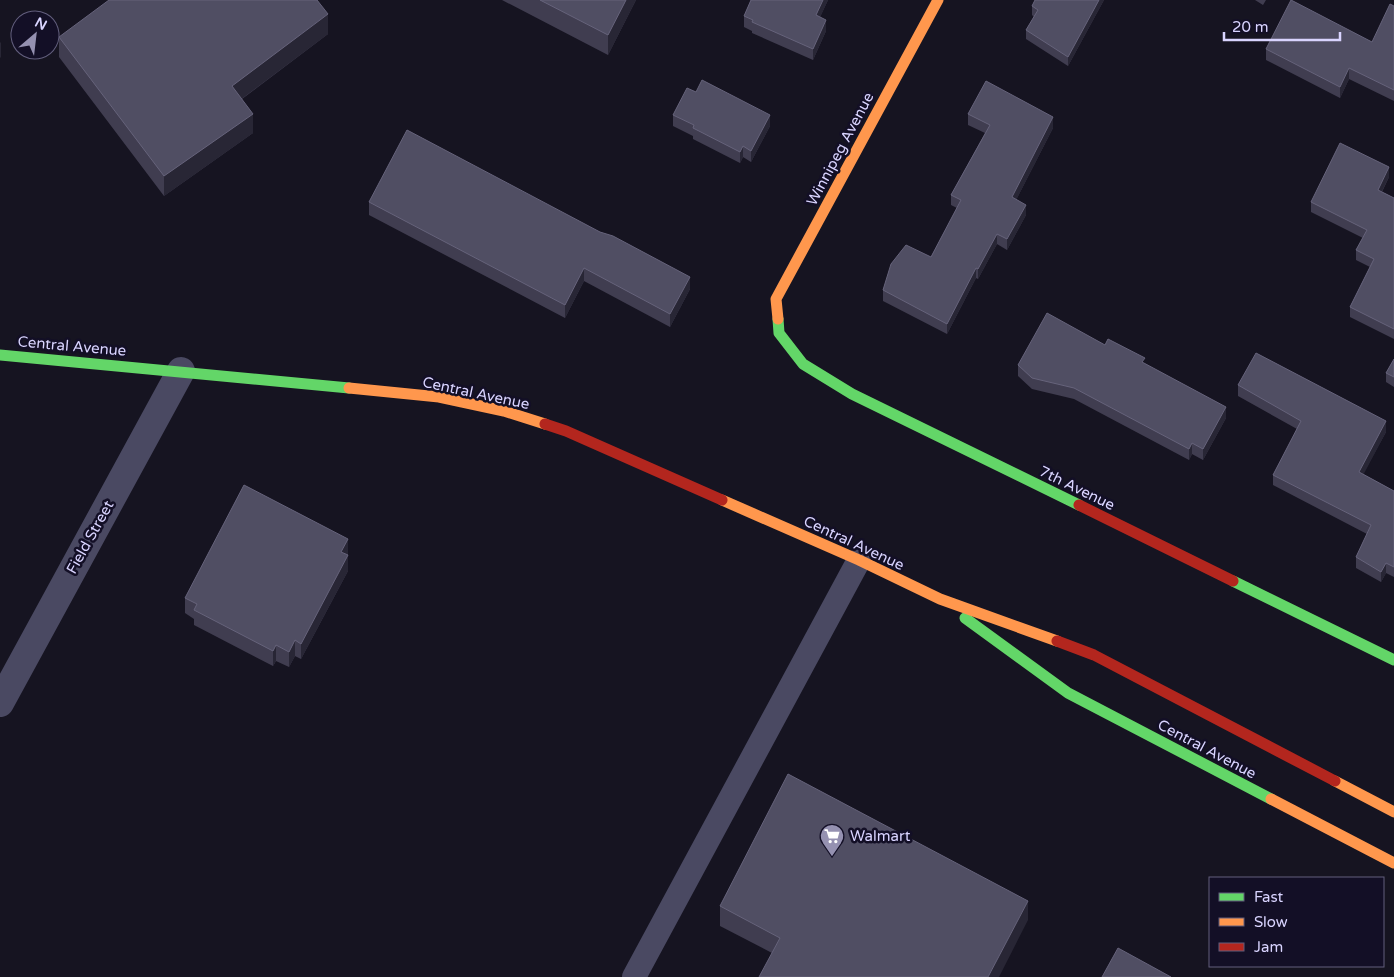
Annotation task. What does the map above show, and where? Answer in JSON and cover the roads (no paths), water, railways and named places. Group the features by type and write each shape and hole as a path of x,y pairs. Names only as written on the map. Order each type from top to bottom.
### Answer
{"main road":[{"name":"Winnipeg Avenue","path":"777,313 776,298 938,0"},
{"name":"7th Avenue","path":"777,313 779,333 802,364 852,394 1394,660"},
{"name":"Central Avenue","path":"0,355 439,397 504,411 566,431 859,560 940,599 1094,655 1394,812"},
{"name":"Central Avenue","path":"940,599 1068,693 1394,863"}],"street":[{"name":"Field Street","path":"0,703 181,371"}],"lane":[{"path":"634,977 859,560"}],"place":[{"name":"Walmart","path":"832,857"}]}
